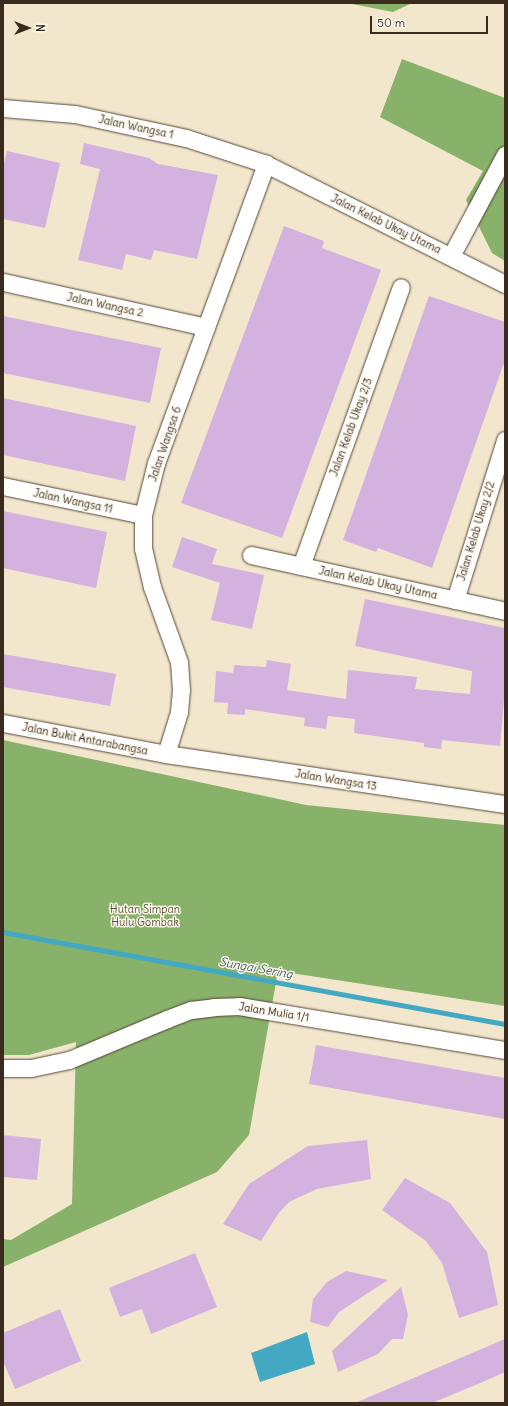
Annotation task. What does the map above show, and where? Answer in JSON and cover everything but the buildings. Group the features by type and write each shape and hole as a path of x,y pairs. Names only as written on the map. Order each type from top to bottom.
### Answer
{"street":[{"name":"Jalan Wangsa 1","path":"3,108 76,114 186,138 266,164"},
{"path":"451,256 505,155"},
{"name":"Jalan Kelab Ukay Utama","path":"266,164 505,284"},
{"name":"Jalan Wangsa 6","path":"166,754 179,712 181,690 180,669 152,587 143,548 143,515 156,463 266,164"},
{"name":"Jalan Wangsa 2","path":"3,282 206,327"},
{"name":"Jalan Kelab Ukay 2/3","path":"301,566 401,288"},
{"name":"Jalan Kelab Ukay 2/2","path":"455,600 505,440"},
{"name":"Jalan Wangsa 11","path":"3,486 143,515"},
{"name":"Jalan Kelab Ukay Utama","path":"251,556 505,612"},
{"name":"Jalan Bukit Antarabangsa","path":"3,723 166,754"},
{"name":"Jalan Wangsa 13","path":"166,754 505,804"},
{"name":"Jalan Mulia 1/1","path":"3,1068 32,1068 69,1060 190,1010 239,1006 505,1050"}],"green space":[{"path":"347,3 412,3 393,12"},
{"path":"402,59 505,98 505,261 492,253 466,200 483,171 380,117"},
{"name":"Hutan Simpan Hulu Gombak","path":"3,740 306,805 505,825 505,1006 278,971 249,1135 217,1172 3,1267 3,1239 11,1240 72,1204 76,1042 29,1055 3,1055"}],"water":[{"path":"307,1332 315,1364 260,1382 251,1353"}],"waterway":[{"name":"Sungai Sering","path":"3,932 505,1024"}]}
